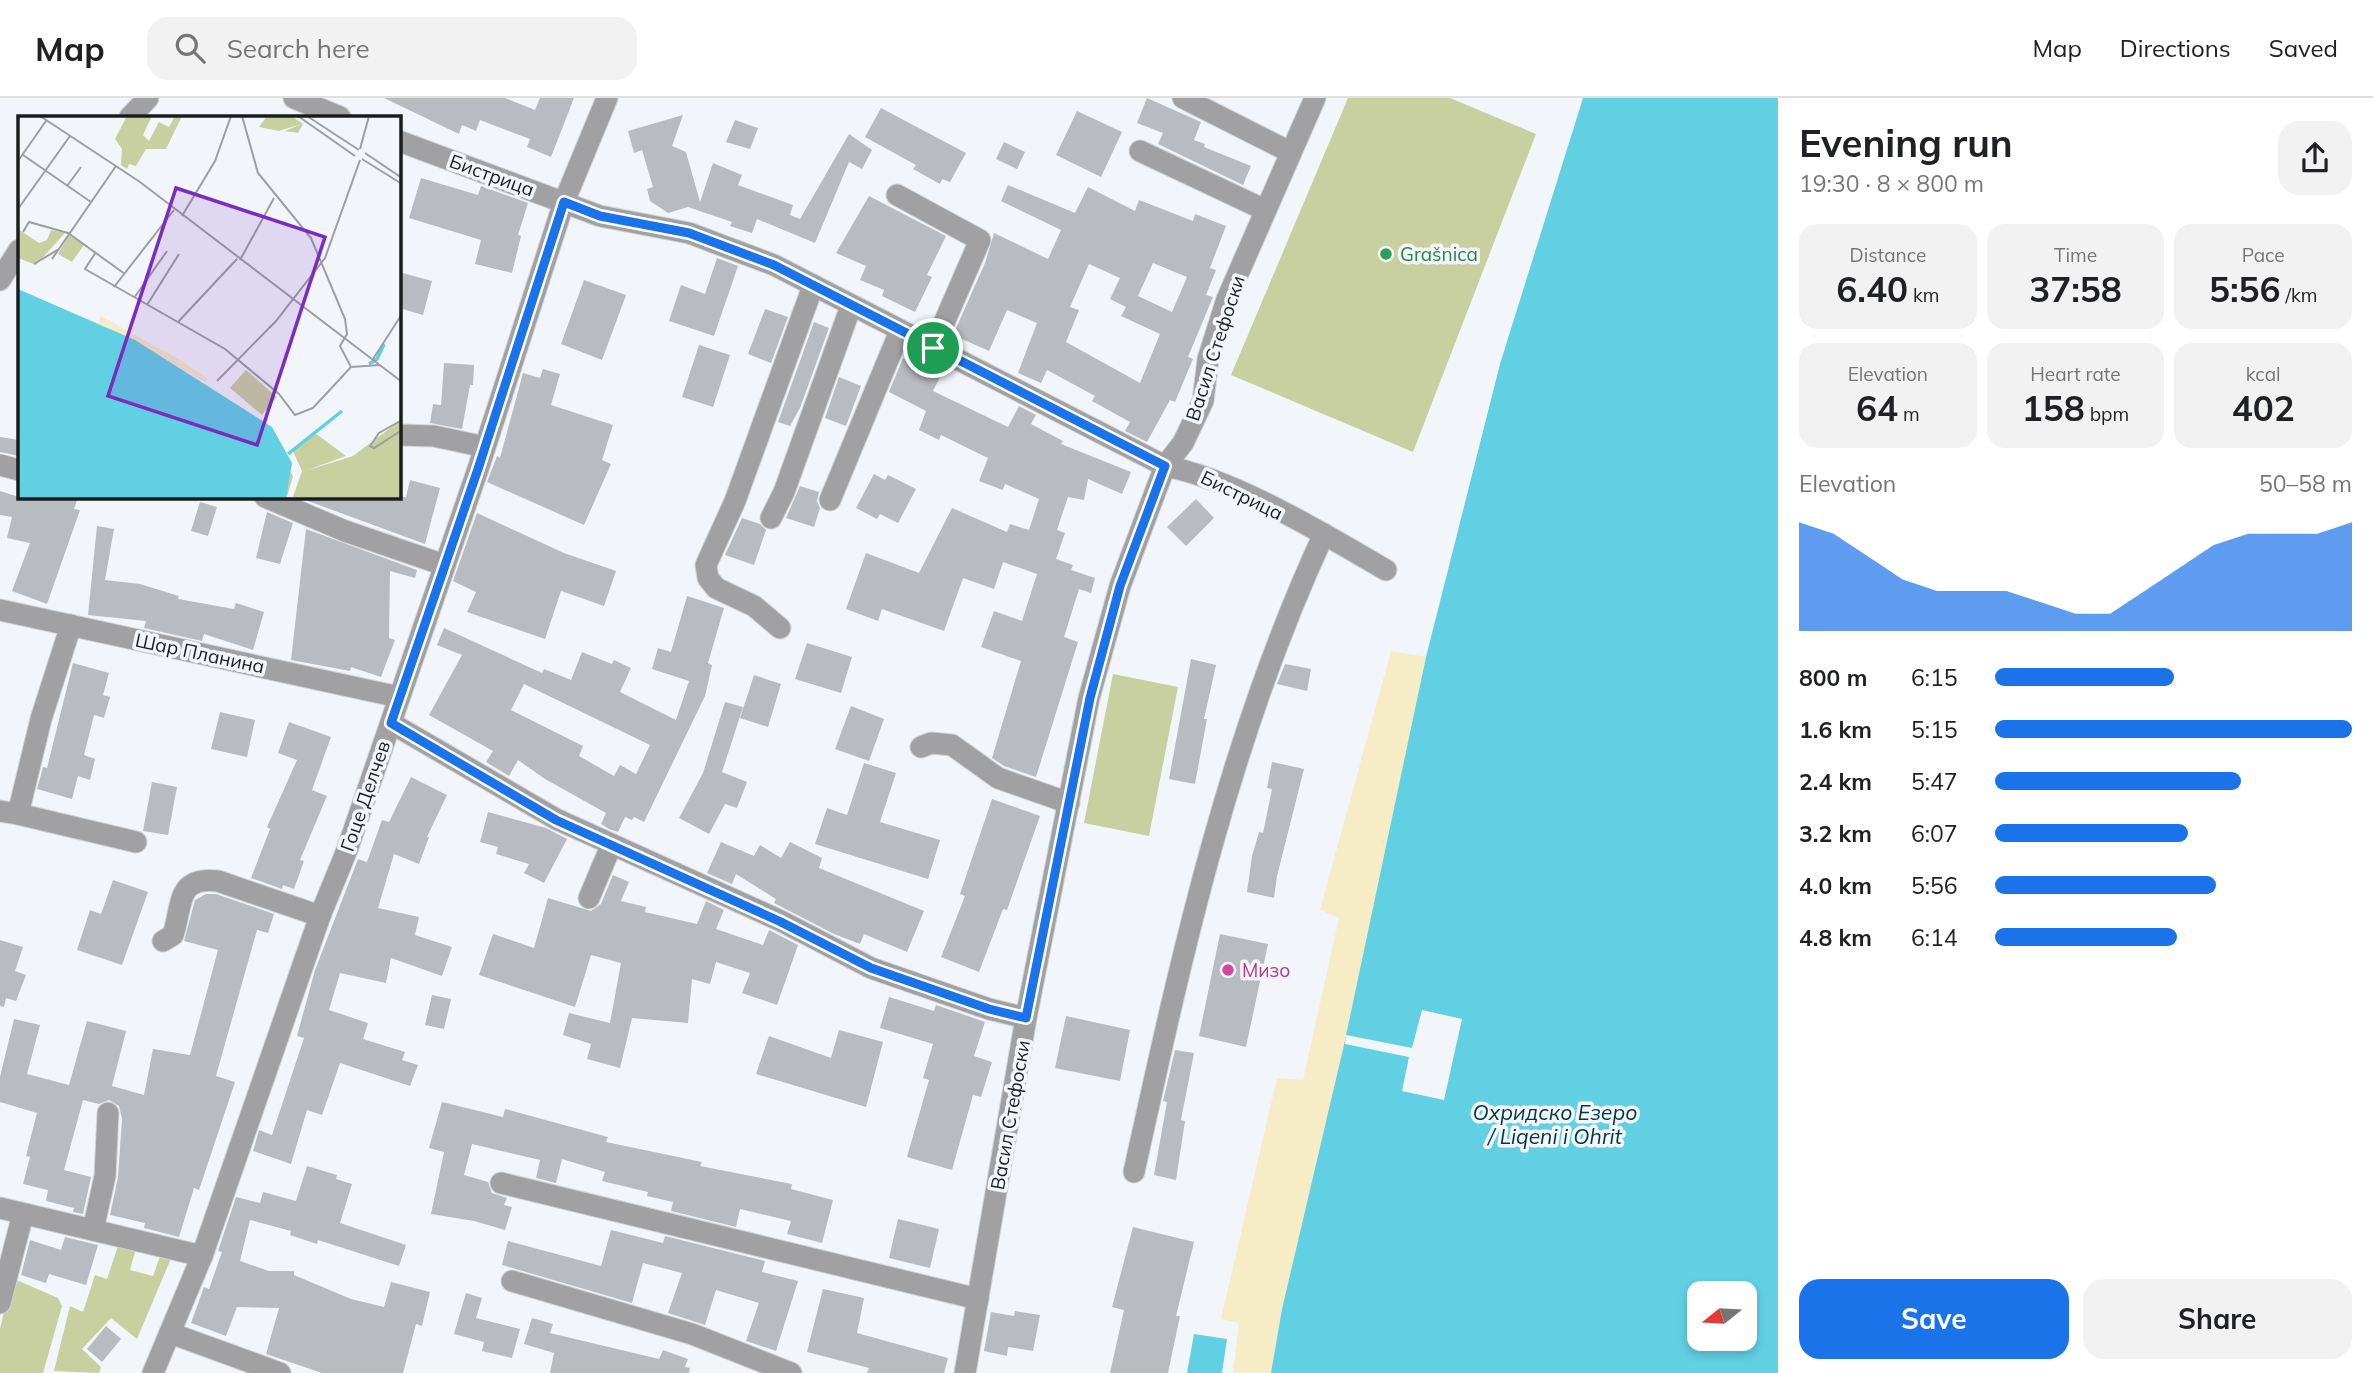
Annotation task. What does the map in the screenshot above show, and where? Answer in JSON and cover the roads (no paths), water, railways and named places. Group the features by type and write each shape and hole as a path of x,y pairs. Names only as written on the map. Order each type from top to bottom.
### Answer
{"street":[{"path":"131,116 148,98"},
{"path":"294,98 316,113 334,116"},
{"name":"Гоце Делчев","path":"153,1373 202,1256 320,916 391,723 485,447 564,202 607,98"},
{"path":"1183,98 1290,152"},
{"name":"Васил Стефоски","path":"965,1373 1026,1018 1090,698 1120,586 1165,466 1183,443 1203,401 1208,359 1227,299 1315,98"},
{"name":"Бистрица","path":"401,142 600,216 689,233 774,265 1165,466 1196,472 1324,534 1386,570"},
{"path":"1140,151 1265,210"},
{"path":"897,195 979,240 933,348"},
{"path":"0,280 18,252"},
{"path":"780,628 754,606 716,587 708,578 706,565 735,501 813,286"},
{"path":"771,519 851,306"},
{"path":"830,500 900,331"},
{"path":"401,435 434,436 485,447"},
{"path":"0,465 18,470"},
{"path":"270,499 345,531 444,565"},
{"path":"1133,1172 1192,910 1266,670 1324,534"},
{"name":"Шар Планина","path":"0,610 399,697"},
{"path":"71,625 9,813 136,842"},
{"path":"391,723 556,820 781,922 871,968 989,1009 1026,1018"},
{"path":"921,747 931,743 952,745 998,778 1069,803"},
{"path":"589,898 611,846"},
{"path":"163,941 173,935 184,892 190,883 201,879 218,881 320,916"},
{"path":"93,1230 104,1176 108,1113"},
{"path":"501,1183 978,1299"},
{"path":"0,1208 202,1256"},
{"path":"0,1303 23,1214"},
{"path":"512,1281 692,1334 791,1373"},
{"path":"170,1333 280,1373"}],"water":[{"name":"Охридско Езеро / Liqeni i Ohrit","path":"1583,98 1778,98 1778,1373 1271,1373 1282,1309 1344,1045 1426,657 1500,364"},
{"path":"1194,1334 1227,1339 1222,1373 1187,1373"}],"place":[{"name":"Grašnica","path":"1386,254"},
{"name":"Мизо","path":"1228,970"}]}
